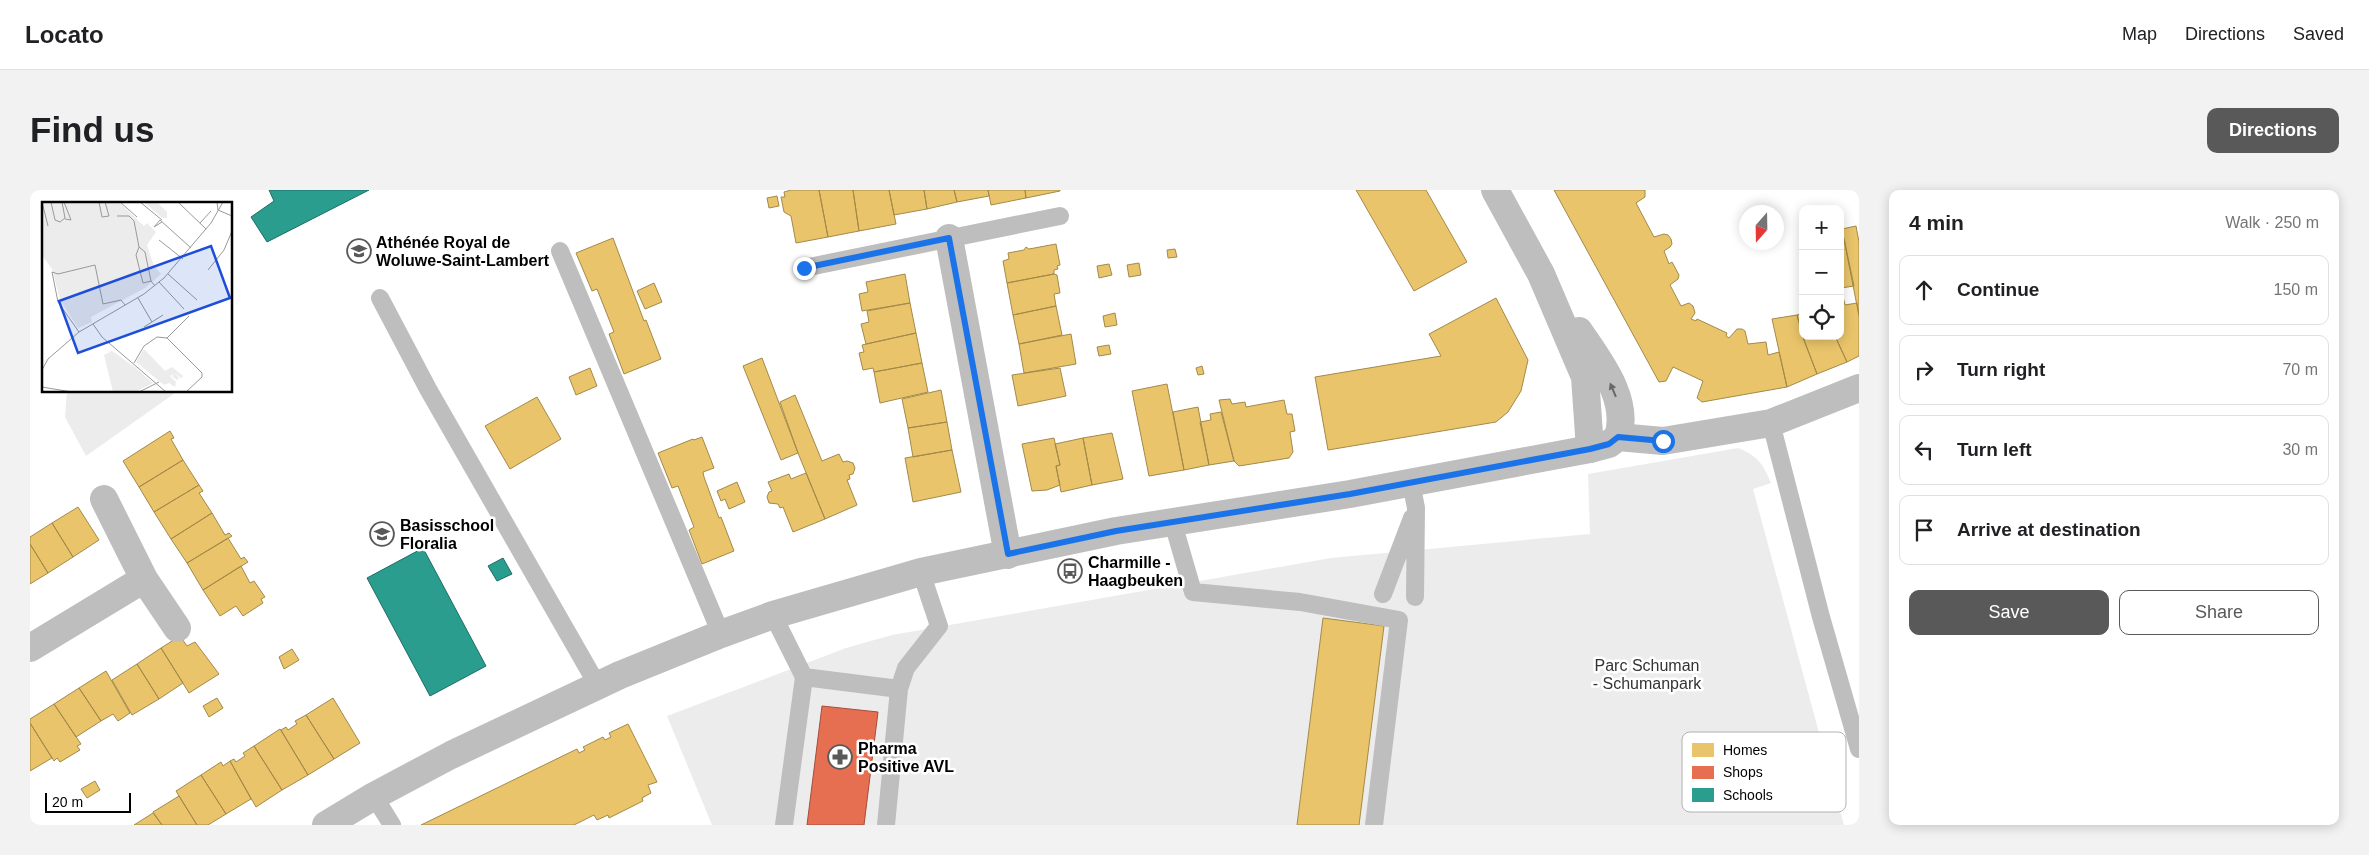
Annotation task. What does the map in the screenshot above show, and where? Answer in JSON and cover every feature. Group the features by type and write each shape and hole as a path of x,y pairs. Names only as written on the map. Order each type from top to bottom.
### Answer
{"street":[{"path":"326,825 374,796 451,755 648,663 773,615 921,572 1116,531 1173,522 1414,495 1609,444 1618,437 1622,415 1614,390 1600,362 1541,274 1495,190"},
{"path":"949,238 1008,554"},
{"path":"1541,274 1585,378 1590,449"},
{"path":"1618,437 1663,441 1771,423 1859,388"},
{"path":"104,499 144,579 177,628"},
{"path":"30,648 144,579"}],"lane":[{"path":"804,268 1060,216"},
{"path":"560,251 721,634"},
{"path":"380,298 428,389 598,686"},
{"path":"1771,423 1821,617 1859,749"},
{"path":"1383,594 1414,495"},
{"path":"1414,495 1415,597"},
{"path":"1173,522 1193,592 1300,602 1399,620 1374,825"},
{"path":"886,825 899,689 906,668 939,626 921,572"},
{"path":"773,615 804,677 784,825"},
{"path":"804,677 899,689"},
{"path":"374,796 392,825"}],"green space":[{"path":"67,392 177,392 86,456 65,417"},
{"name":"Parc Schuman - Schumanpark","path":"1738,448 1759,461 1771,483 1753,489 1819,732 1682,732 1682,812 1840,812 1844,825 712,825 667,716 846,648 892,635 1331,558 1590,534 1588,474"}],"building: Homes":[{"path":"791,190 819,190 828,237 796,243 791,216 784,212 781,197 785,197 784,192"},
{"path":"819,190 853,190 859,231 828,237"},
{"path":"853,190 889,190 896,224 859,231"},
{"path":"889,190 924,190 927,209 894,215"},
{"path":"924,190 954,190 957,202 927,209"},
{"path":"954,190 988,190 989,196 957,202"},
{"path":"988,190 1025,190 1026,198 991,205"},
{"path":"1025,190 1060,190 1060,191 1026,198"},
{"path":"1356,190 1426,190 1467,262 1414,291"},
{"path":"1554,190 1645,190 1645,197 1636,203 1654,237 1664,234 1668,235 1671,239 1672,244 1664,251 1669,264 1672,262 1679,275 1678,279 1670,285 1681,306 1689,303 1693,306 1695,313 1691,319 1696,321 1697,319 1727,333 1726,336 1729,338 1737,329 1742,329 1745,331 1748,344 1766,342 1768,355 1779,352 1787,387 1702,402 1697,398 1703,381 1673,367 1666,381 1659,382"},
{"path":"777,196 779,206 769,208 767,198"},
{"path":"1856,226 1859,242 1859,316 1844,239 1844,229"},
{"path":"613,238 644,321 646,320 661,359 624,374 609,334 614,332 597,289 592,291 576,253"},
{"path":"1844,239 1854,286 1844,288"},
{"path":"1056,244 1060,265 1057,266 1058,269 1054,270 1054,274 1007,283 1003,261 1009,259 1008,253 1024,250 1026,247 1029,249"},
{"path":"1175,249 1177,257 1168,258 1167,250"},
{"path":"1139,263 1141,275 1129,277 1127,265"},
{"path":"1109,264 1112,275 1099,278 1097,266"},
{"path":"905,274 910,303 862,311 859,294 868,292 866,282"},
{"path":"1057,275 1060,293 1054,294 1056,306 1013,315 1007,283"},
{"path":"654,283 662,302 645,309 637,291"},
{"path":"1496,298 1528,360 1521,391 1508,412 1496,422 1328,450 1315,377 1441,356 1429,334"},
{"path":"1844,301 1845,305 1857,303 1859,316 1859,356 1847,362 1837,340 1844,340"},
{"path":"910,303 916,333 866,344 861,324 869,322 867,311"},
{"path":"1056,306 1062,335 1019,344 1013,315"},
{"path":"1115,313 1117,325 1105,327 1103,316"},
{"path":"1797,315 1799,340 1804,340 1817,374 1787,387 1772,319"},
{"path":"916,333 922,363 874,372 873,368 863,370 859,353 864,352 862,345"},
{"path":"1071,334 1076,364 1024,373 1019,344"},
{"path":"1804,340 1837,340 1847,362 1817,374"},
{"path":"1109,345 1111,354 1099,356 1097,347"},
{"path":"762,358 798,453 781,460 743,366"},
{"path":"922,363 928,392 880,403 874,372"},
{"path":"1202,366 1204,374 1198,375 1196,368"},
{"path":"590,368 597,386 576,395 569,377"},
{"path":"1060,368 1066,396 1018,406 1012,375"},
{"path":"1167,384 1184,470 1149,476 1132,391"},
{"path":"941,390 947,422 908,428 902,399"},
{"path":"795,395 822,461 839,454 843,462 853,463 855,468 853,474 849,475 850,479 847,480 857,505 825,519 798,453 780,402"},
{"path":"537,397 561,439 510,469 485,426"},
{"path":"1230,399 1232,404 1245,402 1246,407 1284,400 1287,414 1292,414 1295,431 1290,432 1293,452 1289,458 1239,466 1234,461 1219,400"},
{"path":"1198,407 1209,465 1184,470 1173,412"},
{"path":"1221,412 1234,461 1209,465 1200,422 1211,420 1210,414"},
{"path":"947,422 952,450 913,457 908,428"},
{"path":"170,431 174,438 171,439 183,460 139,487 123,461"},
{"path":"1112,433 1123,479 1092,485 1083,438"},
{"path":"702,437 714,468 703,472 704,477 719,518 721,517 734,551 702,564 689,530 694,527 678,486 672,488 658,453"},
{"path":"1054,438 1060,465 1056,466 1060,485 1047,490 1032,491 1022,444"},
{"path":"1083,438 1092,485 1061,492 1056,466 1060,465 1055,444"},
{"path":"952,450 961,492 913,502 905,458"},
{"path":"183,460 199,485 154,512 139,487"},
{"path":"806,473 825,519 793,532 783,507 780,508 778,504 769,503 767,497 769,492 772,491 768,482 789,474 791,479"},
{"path":"737,482 745,502 729,509 725,499 721,501 717,491"},
{"path":"199,485 203,491 199,493 212,513 171,539 154,512"},
{"path":"78,507 99,540 73,557 52,523"},
{"path":"212,513 225,535 229,533 232,536 187,563 171,539"},
{"path":"52,523 73,557 48,573 30,544 30,537"},
{"path":"228,538 241,559 244,557 248,562 203,590 187,563"},
{"path":"30,544 48,573 30,584"},
{"path":"241,566 250,583 254,581 265,597 261,599 263,603 243,616 236,606 220,616 203,590"},
{"path":"1323,618 1384,626 1359,825 1297,825"},
{"path":"180,636 187,646 195,642 219,674 189,693 161,648"},
{"path":"161,648 183,683 159,699 137,664"},
{"path":"292,649 299,660 284,669 279,657"},
{"path":"137,664 159,699 132,715 112,680"},
{"path":"106,671 130,713 118,721 113,714 101,721 79,688"},
{"path":"79,688 101,721 76,737 54,704"},
{"path":"217,698 223,708 209,717 203,706"},
{"path":"333,698 360,743 334,759 306,715"},
{"path":"54,704 81,744 77,746 80,750 60,762 57,758 54,761 30,723 30,719"},
{"path":"306,715 334,759 308,775 281,730 286,727 288,730 297,724 295,721"},
{"path":"30,723 52,758 30,771"},
{"path":"628,724 657,782 648,785 651,793 642,798 643,801 609,818 608,815 597,820 594,815 574,825 421,825 577,749 579,753 585,750 583,747 603,737 605,740 611,737 609,733"},
{"path":"280,729 308,775 282,790 254,746"},
{"path":"254,746 282,790 256,807 230,761 234,759 236,762 245,756 243,753"},
{"path":"230,761 251,799 226,814 201,775 221,762 223,766"},
{"path":"201,775 226,814 208,825 197,825 176,791"},
{"path":"95,781 100,790 87,798 81,789"},
{"path":"179,796 197,825 162,825 153,812"},
{"path":"153,813 162,825 134,825"}],"building: Shops":[{"path":"822,706 878,712 864,825 807,825"}],"building: Schools":[{"path":"269,190 369,190 267,242 251,217 274,201"},
{"path":"423,548 486,666 430,696 367,578"},
{"path":"503,558 512,574 497,581 488,566"}],"place":[{"name":"Athénée Royal de Woluwe-Saint-Lambert","path":"359,251"},
{"name":"Basisschool Floralia","path":"382,534"},
{"name":"Charmille - Haagbeuken","path":"1070,571"},
{"name":"Pharma Positive AVL","path":"840,757"}],"route":[{"path":"804,268 949,238 1008,554 1116,531 1350,494 1590,449 1609,444 1618,437 1663,441"}]}
